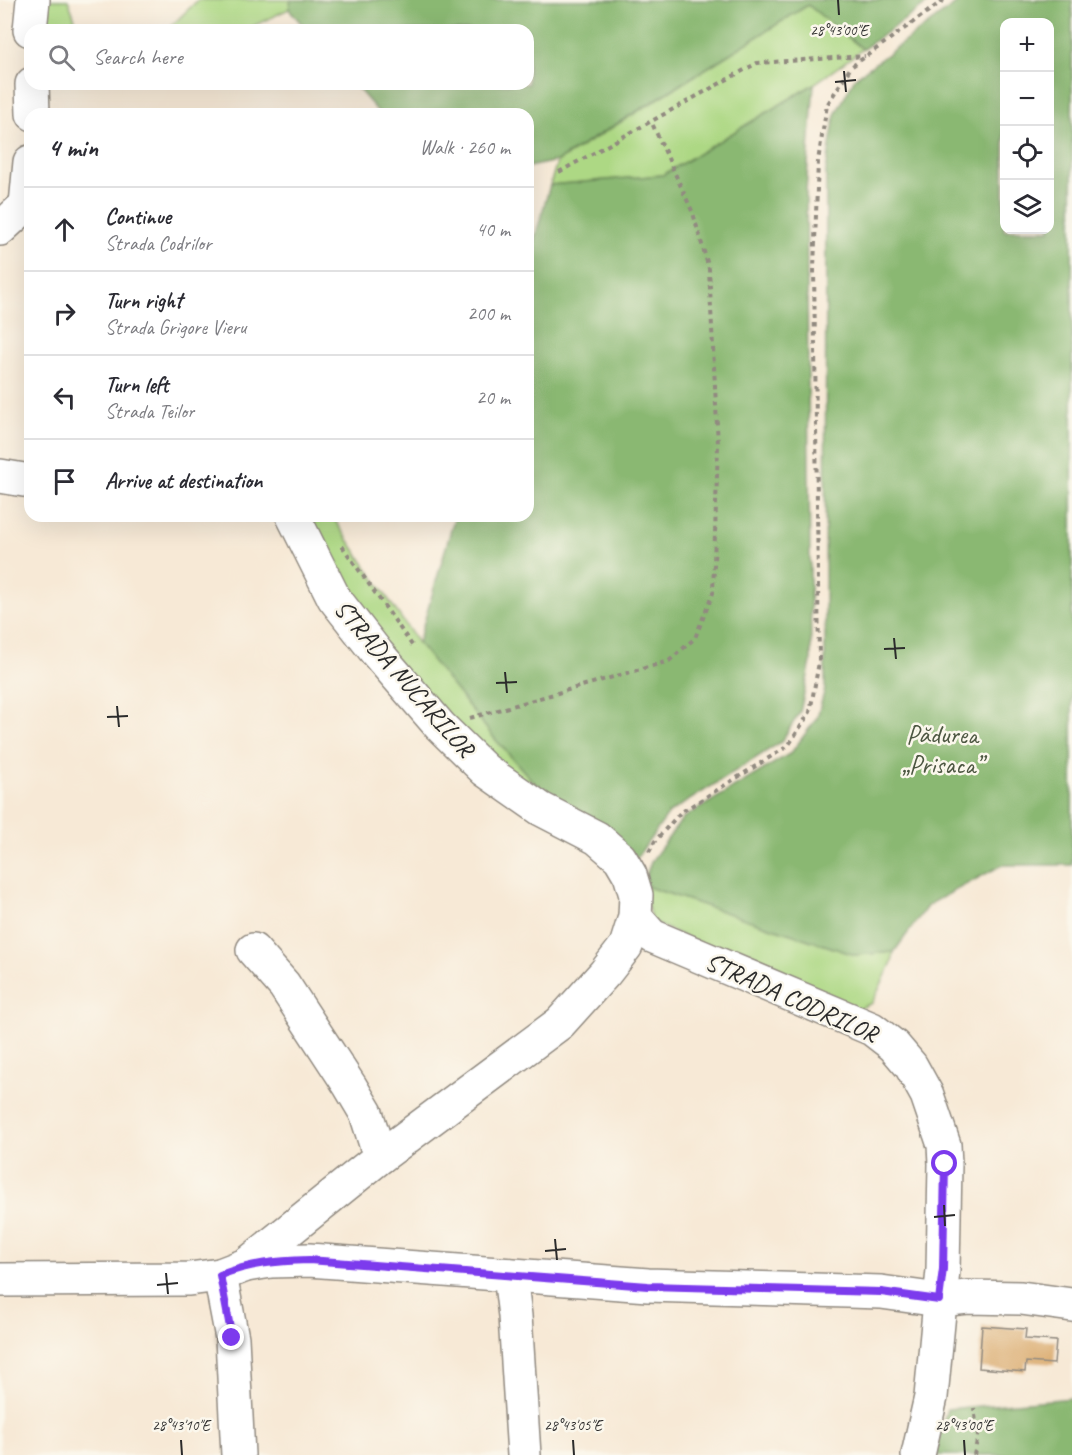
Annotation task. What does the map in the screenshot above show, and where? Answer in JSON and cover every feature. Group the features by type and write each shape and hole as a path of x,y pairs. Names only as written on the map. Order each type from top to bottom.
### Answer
{"street":[{"path":"31,24 33,0"},
{"path":"32,90 33,108"},
{"path":"0,229 24,209"},
{"path":"0,476 24,480"},
{"name":"STRADA NUCARILOR","path":"233,1270 560,1023 606,974 626,946 636,917 636,895 621,858 597,838 541,809 485,770 440,726 377,653 334,598 296,522"},
{"name":"STRADA CODRILOR","path":"636,917 652,936 872,1029 894,1046 911,1066 927,1095 944,1145 943,1269 931,1396 918,1455"},
{"path":"253,950 284,986 350,1086 366,1113 381,1156"},
{"path":"0,1280 189,1280 271,1261 309,1260 648,1286 881,1292 939,1300 968,1297 1021,1298 1072,1305"},
{"path":"233,1270 232,1338 238,1455"},
{"path":"510,1275 515,1316 524,1455"}],"path":[{"path":"632,883 655,841 681,813 788,746 810,712 819,662 814,268 818,161 827,105 851,68 944,0"},
{"path":"559,172 757,63 866,56"},
{"path":"475,725 469,718 669,661 695,638 713,593 718,445 709,269 693,213 651,121"},
{"path":"342,545 420,657"},
{"path":"974,1407 978,1436 974,1455"}],"green space":[{"path":"43,0 68,0 77,24 43,24"},
{"path":"198,0 291,0 289,9 258,24 173,24"},
{"path":"291,0 932,0 863,49 808,5 557,161 534,166 534,108 375,108 359,90 534,90 534,24 302,24 289,9"},
{"name":"Pădurea „Prisaca”","path":"961,0 1072,0 1072,865 1002,865 928,905 894,952 855,955 642,885 652,860 683,818 791,753 817,718 825,689 826,171 835,115 855,78"},
{"path":"808,5 863,49 814,84 663,175 550,185 557,162"},
{"path":"814,84 806,191 811,662 800,712 781,742 669,813 635,860 556,807 495,739 418,643 453,522 534,522 534,241 550,185 663,175"},
{"path":"303,522 336,522 418,643 495,739 556,807 466,744 344,598"},
{"path":"642,885 855,955 894,952 892,962 872,1003 851,1012 652,922"},
{"path":"1072,1398 1072,1455 935,1455 947,1409"}],"building":[{"path":"982,1326 1026,1329 1025,1339 1056,1341 1054,1364 1026,1362 1025,1372 979,1368"}],"route":[{"path":"232,1338 220,1275 246,1265 271,1261 309,1260 461,1270 648,1286 881,1292 939,1300 943,1269 945,1164"}]}
